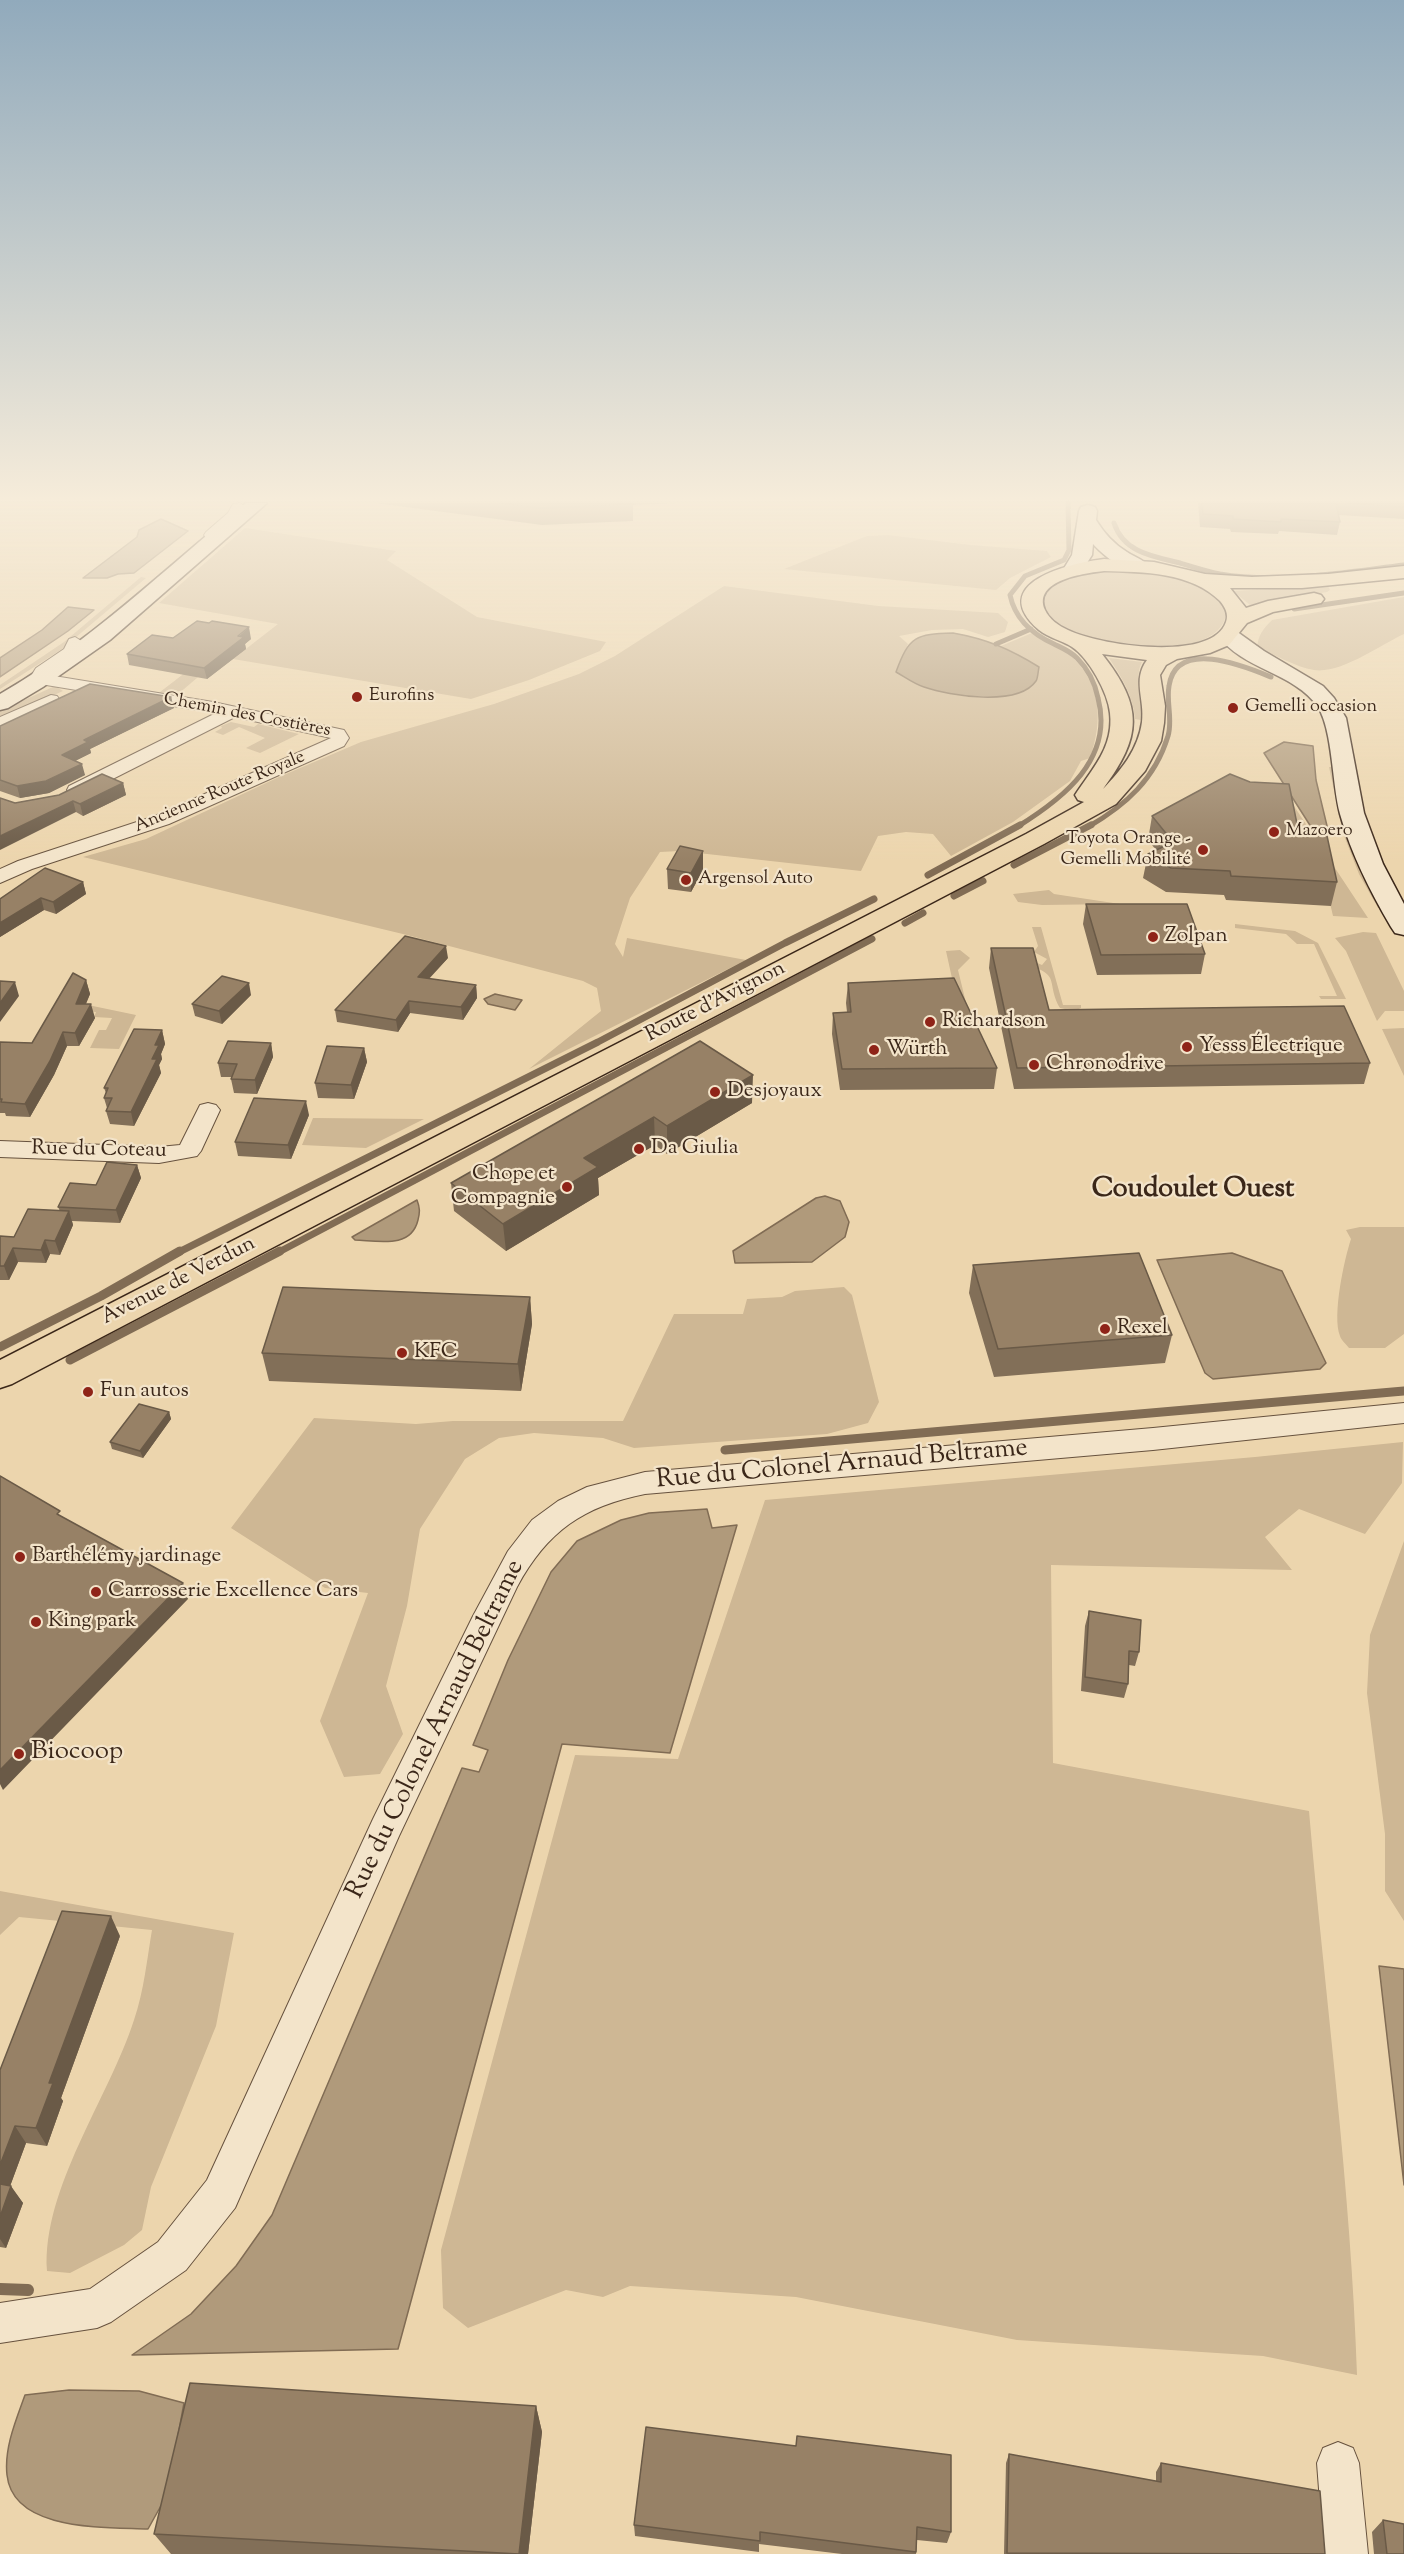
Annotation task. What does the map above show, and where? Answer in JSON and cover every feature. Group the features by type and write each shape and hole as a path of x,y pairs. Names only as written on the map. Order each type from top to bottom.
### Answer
{"main road":[{"path":"3,694 100,622"},
{"path":"3,694 40,679 117,622"},
{"path":"1042,622 1080,643 1124,653 1170,654 1203,648 1265,662"},
{"path":"1234,622 1233,627 1245,649 1265,662 1304,681 1330,707 1335,718 1348,797 1357,831 1370,863 1404,927"},
{"path":"1203,648 1239,622"},
{"name":"Route d'Avignon","path":"1073,817 1112,760 1120,741 1123,722 1114,685 1100,662 1080,643"},
{"name":"Route d'Avignon","path":"358,1189 1035,839 1107,799 1133,771 1149,741 1154,706 1149,675 1158,660 1170,654"},
{"name":"Avenue de Verdun","path":"0,1375 358,1189"}],"street":[{"path":"40,679 39,675 42,672 71,652 75,642"},
{"name":"Chemin des Costières","path":"40,679 234,711 338,734 340,738 338,742"},
{"path":"0,724 51,700"},
{"path":"55,800 234,711"},
{"name":"Ancienne Route Royale","path":"0,877 25,865 162,820 338,742"},
{"name":"Rue du Coteau","path":"0,1149 159,1155 189,1151 208,1110"},
{"name":"Rue du Colonel Arnaud Beltrame","path":"0,2323 97,2308 172,2256 221,2194 428,1739 510,1572 531,1542 555,1517 584,1500 610,1490 645,1483 1153,1439 1404,1413"},
{"path":"1338,2463 1346,2554"}],"shaded area":[{"path":"51,622 79,622 0,677 0,658"},
{"path":"87,622 94,622 62,649 0,689 0,685 64,642"},
{"path":"268,622 504,622 606,642 600,651 529,680 471,699 233,659 278,624"},
{"path":"668,622 1008,622 1005,632 988,637 963,629 932,630 899,636 908,644 896,672 924,687 968,697 1018,654 1001,646 1032,633 1069,654 1080,665 1094,690 1098,716 1097,730 1090,758 1081,761 1070,781 1013,822 951,856 933,834 906,832 878,836 861,871 680,851 660,852 630,898 615,944 623,957 627,938 746,960 529,1069 601,1011 597,988 583,981 407,935 83,857 146,839 279,777 361,742 494,704 579,674 615,656"},
{"path":"1057,622 1224,622 1204,639 1175,646 1141,647 1106,642 1075,633"},
{"path":"1270,622 1404,622 1404,634 1336,668 1314,670 1257,648 1258,639"},
{"path":"953,633 988,642 1039,667 1036,681 1027,689 1015,694 1000,697 966,696 950,694 917,684 896,672 905,651 916,639 930,634"},
{"path":"1109,658 1142,662 1138,682 1141,720 1135,719 1129,694"},
{"path":"211,666 177,695 160,692 186,672"},
{"path":"55,686 63,691 0,719 0,711"},
{"path":"231,722 254,727 258,724 299,734 260,753 246,748 265,738 239,727 223,735 215,732 222,728 221,726"},
{"path":"1284,742 1313,746 1316,780 1328,830 1313,830 1264,753"},
{"path":"1329,767 1334,767 1383,908 1378,908 1359,874 1343,833"},
{"path":"1286,794 1368,918 1333,916 1320,860 1293,858"},
{"path":"1049,890 1054,894 1120,904 1042,905 1018,902 1013,894"},
{"path":"1235,924 1295,931 1318,943 1346,999 1321,999 1319,996 1337,996 1314,944 1297,944 1286,934 1235,928"},
{"path":"1032,927 1041,927 1063,1005 1081,1005 1081,1008 1074,1011 1060,1008 1049,976 1024,964 1026,958 1042,965 1047,959 1034,952 1038,946"},
{"path":"1363,932 1376,933 1404,991 1404,1011 1385,1011 1377,1021 1346,951 1335,938"},
{"path":"960,950 970,958 958,970 970,1019 955,992 946,951"},
{"path":"495,994 522,1000 515,1010 488,1004 484,999"},
{"path":"88,1005 136,1015 119,1049 90,1048 99,1030 106,1030 112,1018 94,1017 96,1012 84,1011"},
{"path":"1404,1028 1404,1076 1382,1029"},
{"path":"313,1118 424,1119 366,1148 302,1145"},
{"path":"825,1196 840,1201 849,1222 845,1237 812,1262 735,1263 733,1251 816,1198"},
{"path":"417,1200 418,1220 409,1236 384,1242 355,1240 352,1237"},
{"path":"1360,1227 1404,1227 1404,1334 1385,1348 1349,1348 1341,1337 1338,1327 1340,1288 1351,1239 1346,1230"},
{"path":"1232,1253 1282,1271 1326,1363 1320,1369 1213,1379 1205,1373 1157,1260"},
{"path":"844,1287 852,1295 879,1402 868,1423 827,1434 634,1448 603,1438 534,1433 499,1438 465,1459 420,1529 407,1606 386,1686 403,1734 380,1774 344,1777 320,1721 368,1593 325,1588 231,1528 314,1418 416,1424 453,1421 623,1421 674,1314 743,1314 747,1299 782,1297 795,1291"},
{"path":"1403,1442 1402,1483 1365,1534 1299,1509 1265,1537 1292,1570 1051,1565 1053,1763 1309,1811 1343,2163 1357,2375 1263,2356 1017,2340 796,2297 630,2286 603,2297 566,2290 468,2328 443,2308 441,2250 575,1755 678,1759 765,1500"},
{"path":"707,1509 712,1528 737,1525 670,1753 562,1744 398,2349 132,2355 191,2314 236,2266 272,2215 462,1768 479,1772 488,1750 473,1745 508,1660 551,1572 577,1541 621,1520 649,1513"},
{"path":"1404,1541 1404,1921 1385,1891 1385,1834 1367,1693 1370,1635"},
{"path":"0,1891 234,1933 216,2026 151,2187 142,2230 124,2245 70,2273 47,2271 48,2240 55,2208 79,2144 123,2050 134,2020 143,1986 152,1930 19,1917 0,1935"},
{"path":"1379,1966 1404,1969 1404,2185"},
{"path":"69,2390 139,2391 184,2403 167,2495 148,2529 64,2523 43,2517 26,2507 13,2494 7,2475 7,2455 25,2395"}],"building":[{"path":"195,622 219,622 249,627 238,636 244,637 204,668 127,654 152,635 173,638"},
{"path":"90,684 171,697 84,740 88,742 62,755 82,764 46,781 17,786 0,780 0,726"},
{"path":"102,774 123,783 80,804 73,801 0,836 0,798 15,803 59,795"},
{"path":"1230,774 1250,782 1289,784 1299,834 1327,836 1337,882 1231,876 1230,871 1171,868 1148,854 1173,842 1152,816"},
{"path":"680,846 703,851 691,873 667,869"},
{"path":"45,868 83,882 53,902 41,898 0,923 0,899"},
{"path":"1086,904 1187,904 1205,954 1101,955"},
{"path":"405,936 446,946 418,977 476,985 461,1007 409,1001 396,1020 335,1010"},
{"path":"991,948 1033,948 1049,1010 1344,1006 1370,1063 1017,1068"},
{"path":"73,973 86,980 76,1004 91,1004 75,1033 63,1032 50,1061 25,1104 1,1102 0,1042 32,1043"},
{"path":"222,976 249,983 219,1011 192,1004"},
{"path":"954,978 997,1068 842,1069 833,1013 851,1012 848,983"},
{"path":"0,981 15,982 0,1003"},
{"path":"134,1029 162,1030 155,1045 159,1045 152,1059 157,1059 131,1112 106,1111 112,1098 104,1098 108,1088 104,1088"},
{"path":"228,1041 271,1043 255,1080 231,1079 237,1064 218,1063"},
{"path":"700,1041 753,1075 667,1126 654,1117 584,1158 598,1167 503,1224 451,1183"},
{"path":"327,1046 364,1048 351,1085 315,1083"},
{"path":"254,1098 306,1101 288,1145 235,1142"},
{"path":"107,1162 137,1165 116,1210 58,1207 70,1183 96,1185"},
{"path":"28,1209 69,1211 55,1241 45,1240 41,1250 13,1248 4,1266 0,1266 0,1236 14,1237"},
{"path":"1139,1253 1172,1335 998,1349 973,1265"},
{"path":"283,1287 530,1297 518,1364 262,1353"},
{"path":"139,1404 169,1412 140,1451 110,1442"},
{"path":"0,1476 60,1511 57,1514 183,1583 0,1770"},
{"path":"1089,1611 1141,1620 1139,1652 1129,1651 1128,1684 1085,1677"},
{"path":"62,1911 111,1916 49,2083 53,2083 36,2128 15,2126 0,2165 0,2070"},
{"path":"0,2184 11,2186 0,2217"},
{"path":"190,2383 536,2406 519,2554 154,2534"},
{"path":"646,2427 796,2446 797,2436 951,2455 951,2532 917,2527 916,2552 760,2532 760,2541 634,2525"},
{"path":"1009,2454 1161,2482 1161,2463 1320,2491 1325,2554 1007,2553"},
{"path":"1383,2520 1404,2524 1404,2554 1387,2554"}],"waterway":[{"path":"1024,622 1031,629"},
{"path":"996,644 1031,629"},
{"path":"1017,827 1068,790 1081,774 1092,758 1099,740 1101,720 1093,682 1081,662 1072,653 1039,636 1031,629"},
{"path":"1088,827 1127,800 1147,778 1155,765 1168,736 1169,686 1174,671 1184,663 1197,659 1212,659 1229,662 1271,677"},
{"path":"928,875 1020,825"},
{"path":"1014,865 1091,825"},
{"path":"954,896 983,881"},
{"path":"177,1253 598,1042 785,943 874,899"},
{"path":"905,923 923,913"},
{"path":"277,1253 872,939"},
{"path":"0,1347 101,1296 180,1251"},
{"path":"70,1360 280,1251"},
{"path":"725,1450 1404,1391"},
{"path":"0,2289 28,2290"}],"place":[{"name":"Eurofins","path":"357,697"},
{"name":"Gemelli occasion","path":"1233,708"},
{"name":"Mazoero","path":"1274,832"},
{"name":"Toyota Orange - Gemelli Mobilité","path":"1203,850"},
{"name":"Argensol Auto","path":"686,880"},
{"name":"Zolpan","path":"1153,937"},
{"name":"Richardson","path":"930,1022"},
{"name":"Yesss Électrique","path":"1187,1047"},
{"name":"Würth","path":"874,1050"},
{"name":"Chronodrive","path":"1034,1065"},
{"name":"Desjoyaux","path":"715,1092"},
{"name":"Da Giulia","path":"639,1149"},
{"name":"Chope et Compagnie","path":"567,1187"},
{"name":"Rexel","path":"1105,1329"},
{"name":"KFC","path":"402,1353"},
{"name":"Fun autos","path":"88,1392"},
{"name":"Barthélémy jardinage","path":"20,1557"},
{"name":"Carrosserie Excellence Cars","path":"96,1592"},
{"name":"King park","path":"36,1622"},
{"name":"Biocoop","path":"19,1754"}],"district":[{"name":"Coudoulet Ouest","path":"1193,1191"}]}
